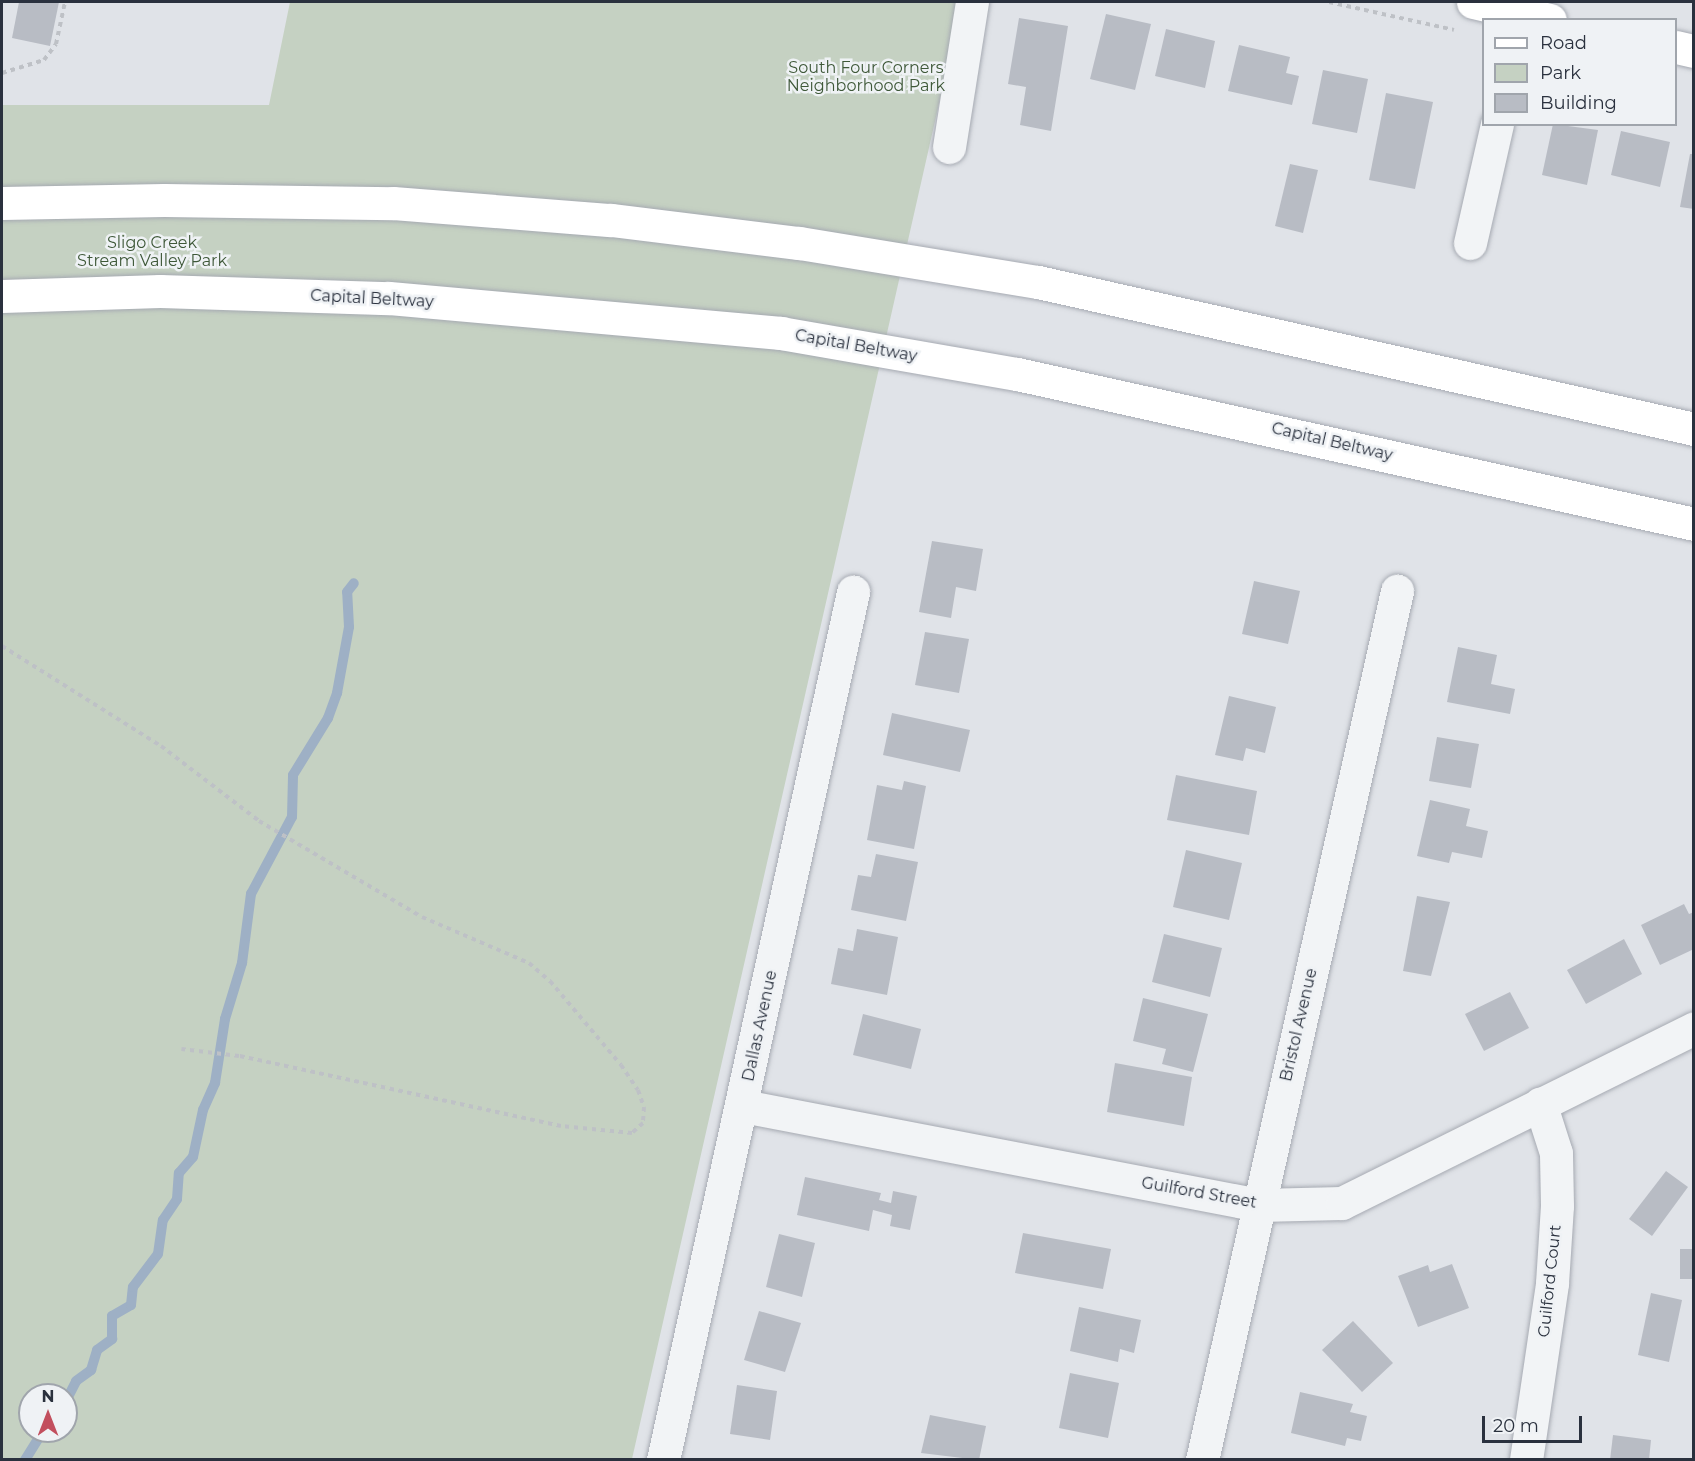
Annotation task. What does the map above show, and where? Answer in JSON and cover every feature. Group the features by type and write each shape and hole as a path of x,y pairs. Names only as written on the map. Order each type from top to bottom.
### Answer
{"main road":[{"path":"1473,2 1530,17"},
{"path":"1677,47 1694,51"},
{"path":"2,203 164,200 393,203 611,220 799,243 1038,282 1694,429"},
{"name":"Capital Beltway","path":"2,296 160,291 389,298 602,314 780,333 1017,374 1692,524"}],"street":[{"path":"949,147 972,2"},
{"path":"1470,243 1497,126"},
{"name":"Bristol Avenue","path":"1202,1460 1397,591"},
{"name":"Dallas Avenue","path":"663,1460 743,1106 854,592"},
{"name":"Guilford Street","path":"743,1106 1259,1205 1342,1203 1694,1028"},
{"name":"Guilford Court","path":"1526,1460 1552,1283 1557,1206 1556,1153 1540,1103"}],"path":[{"path":"2,73 44,60 56,44 65,2"},
{"path":"1329,2 1459,31"},
{"path":"2,646 161,746 259,821 422,916 529,963 550,981 621,1065 638,1090 644,1107 642,1123 632,1133 561,1126 239,1056 181,1049"}],"green space":[{"path":"290,2 962,2 632,1459 2,1459 2,105 269,105"}],"building":[{"path":"19,2 59,2 50,46 12,38"},
{"path":"1106,14 1151,24 1135,90 1090,79"},
{"path":"1019,18 1068,26 1051,131 1020,125 1026,87 1008,84"},
{"path":"1166,29 1215,41 1205,88 1155,76"},
{"path":"1239,45 1290,57 1286,73 1299,76 1292,105 1228,91"},
{"path":"1323,70 1368,79 1357,133 1312,124"},
{"path":"1386,93 1433,102 1415,189 1369,180"},
{"path":"1553,126 1598,130 1587,185 1542,175"},
{"path":"1621,131 1670,142 1660,187 1611,175"},
{"path":"1690,154 1694,154 1694,209 1680,207"},
{"path":"1290,164 1318,170 1303,233 1275,226"},
{"path":"932,541 983,549 976,591 956,587 951,618 919,612"},
{"path":"1254,581 1300,591 1288,644 1242,634"},
{"path":"925,632 969,639 959,693 915,685"},
{"path":"1458,647 1497,655 1491,684 1515,689 1510,714 1447,702"},
{"path":"1229,696 1276,707 1265,753 1246,748 1243,761 1215,755"},
{"path":"892,713 970,730 960,772 883,755"},
{"path":"1437,737 1479,744 1471,788 1429,781"},
{"path":"1176,775 1257,791 1249,835 1167,820"},
{"path":"904,781 926,786 914,849 867,840 877,785 902,790"},
{"path":"1430,800 1470,809 1466,826 1488,831 1482,858 1452,852 1449,863 1417,856"},
{"path":"1186,850 1242,863 1229,920 1173,907"},
{"path":"876,854 918,862 906,921 851,910 858,875 871,877"},
{"path":"1417,896 1450,902 1431,976 1403,971"},
{"path":"1684,904 1689,914 1694,912 1694,949 1660,965 1641,925"},
{"path":"857,929 898,937 887,995 831,984 838,948 853,951"},
{"path":"1164,934 1222,948 1210,997 1152,982"},
{"path":"1624,939 1642,974 1586,1004 1567,970"},
{"path":"1510,992 1529,1028 1484,1051 1465,1014"},
{"path":"1143,998 1208,1014 1193,1072 1162,1064 1166,1049 1133,1041"},
{"path":"863,1014 921,1029 911,1069 853,1055"},
{"path":"1115,1063 1192,1077 1184,1126 1107,1112"},
{"path":"1666,1171 1688,1187 1652,1236 1629,1219"},
{"path":"805,1177 881,1193 879,1200 891,1203 893,1191 917,1196 910,1230 890,1226 892,1215 873,1210 869,1231 797,1215"},
{"path":"1023,1233 1111,1249 1103,1289 1015,1273"},
{"path":"779,1234 815,1243 802,1297 766,1287"},
{"path":"1680,1249 1694,1249 1694,1279 1680,1279"},
{"path":"1452,1264 1469,1308 1418,1327 1398,1276 1428,1265 1430,1272"},
{"path":"1651,1293 1682,1300 1669,1362 1638,1355"},
{"path":"1079,1307 1141,1320 1134,1353 1120,1349 1118,1362 1070,1351"},
{"path":"759,1311 801,1323 785,1372 744,1360"},
{"path":"1353,1321 1393,1363 1362,1392 1322,1350"},
{"path":"1070,1373 1119,1383 1108,1438 1059,1428"},
{"path":"737,1385 777,1391 770,1440 730,1434"},
{"path":"1300,1392 1353,1404 1350,1412 1367,1416 1361,1441 1347,1438 1345,1446 1291,1433"},
{"path":"930,1415 986,1426 979,1460 921,1453"},
{"path":"1613,1435 1651,1440 1649,1460 1610,1460"}],"waterway":[{"path":"75,1383 91,1370 97,1350 112,1339 112,1316 131,1305 133,1287 158,1254 163,1220 177,1199 179,1173 193,1157 203,1110 215,1083 225,1019 242,963 251,894 292,817 293,775 328,718 337,693 349,627 347,592 354,583"},
{"path":"25,1460 36,1443"}],"park label":[{"name":"South Four Corners Neighborhood Park","path":"866,77"},
{"name":"Sligo Creek Stream Valley Park","path":"152,252"}]}
